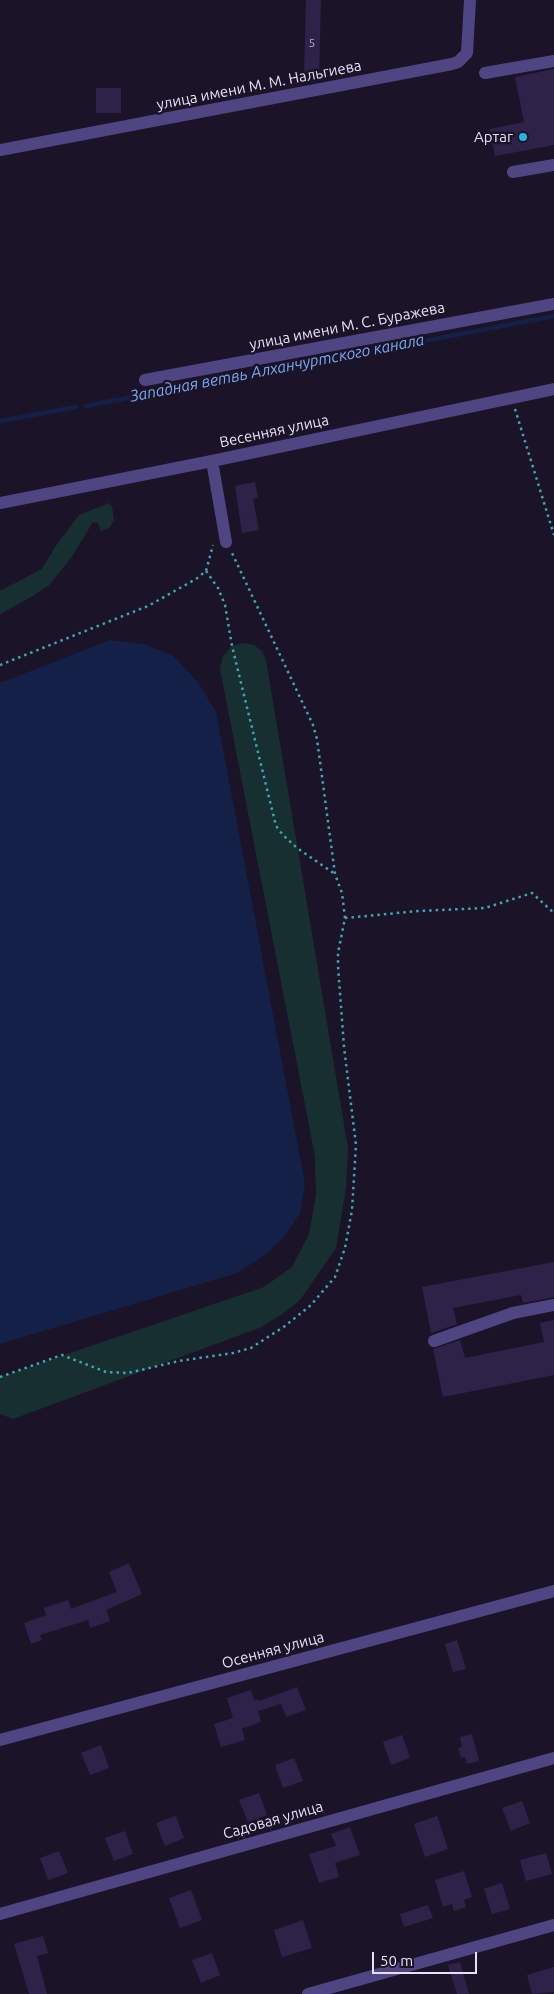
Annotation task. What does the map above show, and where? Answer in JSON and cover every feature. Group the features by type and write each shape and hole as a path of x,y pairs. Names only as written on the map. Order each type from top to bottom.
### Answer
{"street":[{"name":"улица имени М. М. Нальгиева","path":"0,150 452,64 458,62 467,53 470,0"},
{"path":"485,73 554,61"},
{"path":"513,172 554,165"},
{"name":"улица имени М. С. Буражева","path":"145,380 554,304"},
{"name":"Весенняя улица","path":"0,503 212,461 554,389"},
{"path":"212,461 226,542"},
{"path":"434,1341 513,1313 554,1305"},
{"name":"Осенняя улица","path":"0,1740 554,1591"},
{"name":"Садовая улица","path":"0,1914 554,1758"},
{"path":"308,1994 554,1925"}],"path":[{"path":"512,398 554,535"},
{"path":"0,665 148,606 196,579 206,571 213,543 226,542 315,732 335,874 342,893 345,918 338,953 338,966 344,1047 356,1145 352,1210 345,1248 335,1277 311,1305 285,1326 251,1348 233,1353 179,1361 128,1373 106,1372 62,1355 0,1377"},
{"path":"206,571 218,588 225,606 232,646 276,826 292,844 335,874"},
{"path":"345,918 418,910 485,908 532,893 554,913"}],"green space":[{"path":"109,503 112,507 114,520 109,528 101,531 98,523 93,522 71,558 49,585 0,614 0,591 42,569 55,547 79,515"},
{"path":"243,643 254,645 262,651 266,660 348,1148 346,1188 336,1248 300,1300 281,1315 259,1328 13,1419 0,1414 0,1377 264,1287 292,1267 309,1234 316,1195 315,1156 220,669 223,656 232,646"}],"water":[{"path":"110,640 144,644 173,656 198,682 216,712 305,1184 300,1213 284,1237 266,1254 237,1273 0,1344 0,683"}],"building":[{"path":"306,0 321,0 319,76 304,77"},
{"path":"554,69 554,145 495,156 490,129 524,122 515,77"},
{"path":"96,88 121,88 121,113 96,113"},
{"path":"255,482 258,498 253,499 259,530 242,533 235,486"},
{"path":"554,1262 554,1297 523,1303 521,1295 453,1308 457,1324 431,1333 422,1287"},
{"path":"554,1320 554,1375 443,1397 433,1349 460,1340 465,1358 544,1342 540,1323"},
{"path":"129,1563 142,1594 106,1610 110,1621 90,1628 88,1620 40,1635 42,1640 31,1644 24,1623 46,1615 44,1608 68,1600 71,1609 117,1592 109,1572"},
{"path":"457,1640 466,1669 453,1672 445,1644"},
{"path":"297,1687 306,1710 286,1717 281,1704 258,1711 261,1722 242,1729 245,1740 221,1747 214,1724 233,1718 227,1698 251,1690 254,1700 258,1699 259,1701"},
{"path":"472,1734 479,1761 467,1764 465,1757 461,1758 458,1748 462,1747 460,1737"},
{"path":"402,1735 410,1758 391,1765 383,1742"},
{"path":"101,1745 109,1768 90,1775 81,1753"},
{"path":"294,1758 303,1781 283,1788 275,1765"},
{"path":"259,1793 267,1815 248,1822 239,1800"},
{"path":"522,1801 530,1823 511,1831 502,1808"},
{"path":"176,1816 184,1838 165,1846 156,1823"},
{"path":"437,1816 448,1849 425,1857 414,1824"},
{"path":"350,1827 360,1855 335,1863 339,1877 319,1883 309,1854 336,1846 331,1834"},
{"path":"125,1831 133,1854 114,1861 105,1838"},
{"path":"59,1851 68,1873 48,1880 40,1858"},
{"path":"546,1853 552,1874 526,1881 520,1860"},
{"path":"464,1871 472,1897 464,1900 466,1907 454,1911 452,1904 443,1907 435,1880"},
{"path":"502,1883 510,1909 492,1914 484,1889"},
{"path":"191,1890 202,1920 180,1928 169,1898"},
{"path":"428,1905 433,1918 404,1927 400,1914"},
{"path":"303,1920 312,1948 282,1957 274,1930"},
{"path":"43,1936 48,1953 37,1956 47,1994 29,1994 14,1944"},
{"path":"212,1953 220,1975 201,1983 192,1960"},
{"path":"460,1962 469,1994 457,1994 448,1965"},
{"path":"554,1967 554,1992 532,1994 527,1975"}],"waterway":[{"name":"Западная ветвь Алханчуртского канала","path":"86,406 554,316"},
{"name":"Западная ветвь Алханчуртского канала","path":"0,421 76,407"}],"place":[{"name":"Артаг","path":"523,137"}]}
